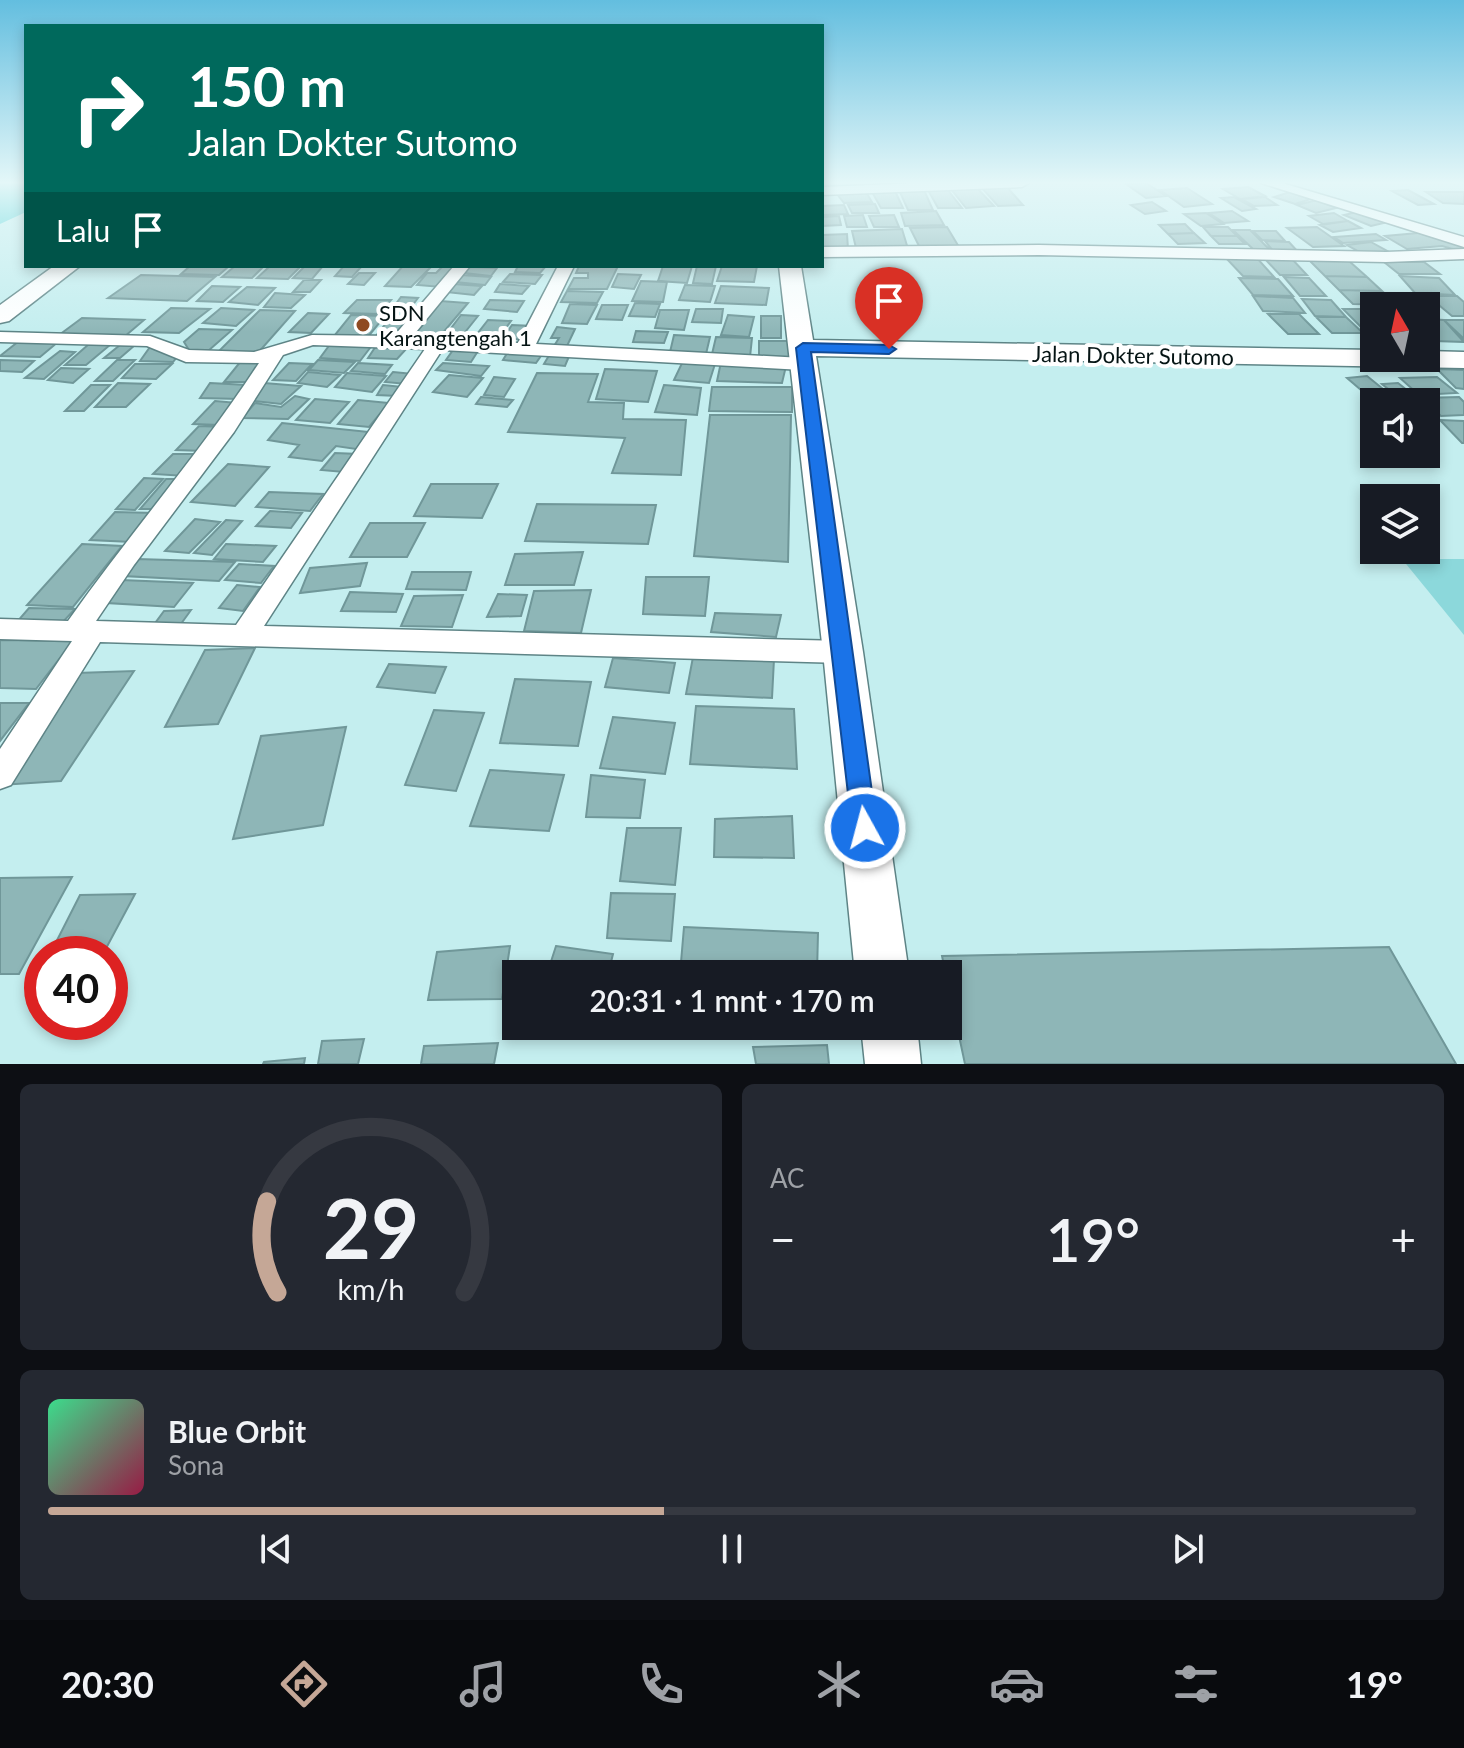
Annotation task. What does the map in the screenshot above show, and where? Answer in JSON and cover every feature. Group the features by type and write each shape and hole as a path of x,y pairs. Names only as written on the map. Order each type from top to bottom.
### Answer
{"street":[{"path":"1433,233 1464,242"},
{"path":"824,252 1039,250 1355,257 1464,254"},
{"path":"0,316 66,268"},
{"path":"399,342 460,268"},
{"path":"525,348 565,268"},
{"path":"790,268 843,652 880,960"},
{"path":"0,337 150,341 186,356 255,358 312,340 803,356"},
{"path":"243,636 437,344"},
{"path":"0,775 125,559 227,428 276,351"},
{"name":"Jalan Dokter Sutomo","path":"803,356 1464,360"},
{"path":"0,629 843,652"},
{"path":"890,1040 893,1064"}],"shaded area":[{"path":"1440,559 1464,559 1464,635 1406,564 1440,564"}],"building":[{"path":"852,233 903,233 908,249 856,248"},
{"path":"912,233 950,233 959,247 920,248"},
{"path":"1194,233 1205,243 1178,244 1168,234"},
{"path":"1208,233 1234,233 1237,236 1211,236"},
{"path":"1236,233 1253,233 1270,250 1253,249"},
{"path":"1255,233 1277,233 1285,241 1262,240"},
{"path":"1293,233 1325,233 1344,246 1313,247"},
{"path":"1431,233 1464,244 1464,252 1442,246 1407,249 1385,236"},
{"path":"847,234 848,249 824,249 824,235"},
{"path":"1376,234 1386,240 1343,243 1334,237"},
{"path":"1211,236 1237,236 1245,244 1219,244"},
{"path":"1265,241 1289,242 1299,253 1274,252"},
{"path":"1371,242 1389,252 1365,255 1347,245"},
{"path":"1225,257 1256,257 1274,277 1243,276"},
{"path":"1265,259 1292,259 1307,275 1280,275"},
{"path":"1309,260 1349,261 1367,277 1325,276"},
{"path":"1384,262 1424,262 1440,274 1399,274"},
{"path":"188,268 227,268 219,275 181,274"},
{"path":"233,268 262,268 252,278 222,277"},
{"path":"268,268 299,268 288,279 257,278"},
{"path":"303,268 321,268 312,279 293,278"},
{"path":"342,268 360,268 352,277 335,276"},
{"path":"401,268 430,268 411,287 385,286"},
{"path":"441,268 458,268 442,287 417,285 427,273 436,273"},
{"path":"468,268 497,268 491,276 464,273"},
{"path":"517,268 544,268 540,273 515,272"},
{"path":"578,268 617,268 607,289 568,289 574,278 588,278 588,273 576,273"},
{"path":"662,268 691,268 687,283 658,281"},
{"path":"697,268 716,268 712,284 693,283"},
{"path":"721,268 757,268 754,282 717,281"},
{"path":"359,273 375,273 364,285 348,284"},
{"path":"510,274 542,275 535,284 503,282"},
{"path":"618,274 641,275 634,289 612,287"},
{"path":"141,275 215,277 187,301 108,298"},
{"path":"461,275 491,277 485,285 455,282"},
{"path":"1325,276 1367,277 1382,291 1339,290"},
{"path":"1400,276 1439,278 1455,295 1440,292 1414,292"},
{"path":"1284,277 1309,278 1326,296 1300,296"},
{"path":"1239,278 1278,279 1293,296 1253,295"},
{"path":"304,280 321,280 310,292 293,292"},
{"path":"641,281 667,282 663,302 632,301"},
{"path":"453,284 482,286 474,295 446,292"},
{"path":"500,284 529,286 522,294 495,292"},
{"path":"685,285 715,286 710,302 679,300"},
{"path":"212,286 240,287 223,302 197,301"},
{"path":"721,286 769,288 766,305 715,303"},
{"path":"247,287 275,288 258,305 229,302"},
{"path":"1339,290 1383,292 1360,292 1360,304 1353,304"},
{"path":"567,291 603,292 597,303 561,302"},
{"path":"275,293 305,295 291,308 264,307"},
{"path":"1253,296 1293,298 1305,313 1263,311"},
{"path":"1440,296 1457,296 1464,302 1464,316 1452,316 1440,306"},
{"path":"401,297 418,298 409,310 392,309"},
{"path":"1302,299 1331,300 1346,317 1315,316"},
{"path":"357,300 391,300 379,314 344,313"},
{"path":"490,300 524,301 517,312 484,309"},
{"path":"440,301 468,303 442,334 414,333"},
{"path":"635,303 660,304 655,317 629,316"},
{"path":"570,304 597,305 587,324 562,323"},
{"path":"602,305 628,305 622,320 596,319"},
{"path":"171,308 210,309 179,333 143,332"},
{"path":"221,308 254,310 236,326 203,323"},
{"path":"696,309 723,309 721,323 692,322"},
{"path":"1343,309 1360,309 1360,326"},
{"path":"260,310 295,311 257,354 218,352"},
{"path":"660,310 689,310 684,330 655,328"},
{"path":"308,313 329,314 311,333 289,332"},
{"path":"1268,314 1299,314 1319,334 1288,334"},
{"path":"351,315 385,316 367,338 334,336"},
{"path":"461,315 478,316 458,341 442,340"},
{"path":"728,315 754,317 749,337 721,335"},
{"path":"761,316 781,316 781,338 761,338"},
{"path":"391,317 414,318 396,338 375,337"},
{"path":"1316,317 1346,317 1360,330 1360,333 1332,333"},
{"path":"82,318 144,320 124,337 59,335"},
{"path":"488,320 511,321 497,340 474,338"},
{"path":"1440,320 1444,320 1464,342 1440,341"},
{"path":"1444,320 1464,320 1464,339"},
{"path":"512,325 533,326 525,340 503,338"},
{"path":"557,327 575,329 567,346 554,346 559,338 551,338"},
{"path":"199,329 232,330 208,351 189,350 184,342"},
{"path":"636,331 668,332 664,343 633,342"},
{"path":"674,335 710,337 706,354 670,352"},
{"path":"716,337 752,338 750,357 712,354"},
{"path":"19,341 58,342 40,357 0,356"},
{"path":"759,341 791,341 791,359 759,357"},
{"path":"331,343 373,344 360,361 320,358"},
{"path":"89,344 110,345 86,365 65,365"},
{"path":"120,345 135,345 120,358 104,358"},
{"path":"376,346 408,347 397,359 368,358"},
{"path":"150,347 177,357 173,362 140,361"},
{"path":"453,350 478,351 471,362 446,360"},
{"path":"509,350 543,353 536,363 503,360"},
{"path":"60,351 75,352 44,379 25,378"},
{"path":"551,352 570,354 565,366 544,364"},
{"path":"0,360 34,361 22,372 0,371"},
{"path":"117,360 135,360 113,381 95,381"},
{"path":"263,360 250,382 224,382 241,361"},
{"path":"318,360 355,362 344,373 309,370"},
{"path":"683,361 715,364 709,383 674,380"},
{"path":"721,362 786,366 782,383 717,381"},
{"path":"289,363 312,364 296,381 273,380"},
{"path":"358,363 392,365 385,374 351,371"},
{"path":"443,363 489,366 481,376 436,370"},
{"path":"135,364 172,364 156,379 122,378"},
{"path":"61,368 89,369 73,383 48,380"},
{"path":"605,369 657,371 648,402 596,399"},
{"path":"1440,369 1464,370 1464,389 1456,388"},
{"path":"308,372 340,375 327,387 298,383"},
{"path":"393,372 414,374 407,384 385,382"},
{"path":"347,373 386,376 372,392 335,387"},
{"path":"537,373 598,374 588,402 624,403 623,419 686,420 681,475 612,473 625,438 508,432"},
{"path":"449,375 483,378 467,397 433,392"},
{"path":"1367,376 1382,388 1360,389 1347,378"},
{"path":"494,377 515,379 504,397 484,395"},
{"path":"1437,377 1457,393 1440,394 1440,388 1411,388 1400,378"},
{"path":"118,383 150,384 126,407 95,407"},
{"path":"210,383 247,385 240,399 200,398"},
{"path":"264,383 301,386 281,404 254,401"},
{"path":"1398,383 1404,388 1387,388 1382,384"},
{"path":"91,385 110,385 84,411 65,411"},
{"path":"383,385 403,387 398,396 377,395"},
{"path":"664,385 701,388 697,415 655,412"},
{"path":"712,387 792,387 792,412 709,411"},
{"path":"295,396 309,399 288,419 242,418 255,403 281,407"},
{"path":"481,397 513,400 507,407 476,404"},
{"path":"1459,397 1464,402 1464,415 1441,416 1440,398"},
{"path":"315,399 349,402 330,423 296,420"},
{"path":"358,400 389,403 369,427 338,424"},
{"path":"215,401 238,403 220,425 193,424"},
{"path":"710,415 791,415 788,562 694,556"},
{"path":"1440,420 1464,421 1462,443"},
{"path":"282,423 369,432 356,449 336,446 322,461 289,457 299,445 268,440"},
{"path":"199,426 224,427 205,451 176,450"},
{"path":"335,453 358,454 344,472 321,470"},
{"path":"173,454 203,454 186,476 153,474"},
{"path":"228,464 269,467 235,506 191,502"},
{"path":"144,478 163,479 135,510 116,509"},
{"path":"166,479 184,479 160,509 140,509"},
{"path":"431,484 498,484 482,518 414,516"},
{"path":"269,492 323,494 310,511 256,507"},
{"path":"537,504 656,505 648,544 525,541"},
{"path":"270,511 302,513 291,528 256,526"},
{"path":"115,512 154,513 132,542 90,540"},
{"path":"195,519 220,522 189,553 165,551"},
{"path":"226,520 242,521 212,555 194,553"},
{"path":"370,523 425,523 407,557 350,557"},
{"path":"82,544 122,546 73,607 27,605"},
{"path":"226,544 276,546 263,562 214,559"},
{"path":"583,552 574,585 505,585 515,554"},
{"path":"137,559 235,562 219,581 123,576"},
{"path":"367,563 360,586 300,593 310,568"},
{"path":"239,564 274,566 261,583 225,580"},
{"path":"412,572 471,572 466,590 406,589"},
{"path":"646,577 709,577 705,616 643,614"},
{"path":"121,580 193,583 174,607 107,603"},
{"path":"237,585 260,587 243,611 219,608"},
{"path":"591,590 581,633 524,631 534,591"},
{"path":"350,592 403,594 396,612 341,611"},
{"path":"498,594 527,595 521,616 487,617"},
{"path":"463,595 452,627 401,626 414,596"},
{"path":"29,608 75,609 61,624 16,623"},
{"path":"191,610 178,628 153,626 164,611"},
{"path":"715,613 781,615 776,637 711,632"},
{"path":"0,640 73,641 36,689 0,688"},
{"path":"255,648 218,724 165,727 205,650"},
{"path":"693,657 774,659 772,698 686,694"},
{"path":"613,658 675,663 669,693 605,687"},
{"path":"389,664 446,667 435,693 377,687"},
{"path":"134,671 61,781 1,785 77,673"},
{"path":"515,679 591,682 578,746 500,743"},
{"path":"0,703 29,703 0,741"},
{"path":"696,706 794,709 797,769 690,764"},
{"path":"434,710 484,713 456,791 405,785"},
{"path":"613,717 675,723 665,774 600,768"},
{"path":"346,727 323,825 233,839 261,736"},
{"path":"490,770 564,775 549,831 470,826"},
{"path":"591,775 645,780 640,818 586,817"},
{"path":"792,816 794,858 714,857 715,819"},
{"path":"627,828 681,828 675,885 620,881"},
{"path":"72,877 40,936 24,936 24,965 19,974 0,974 0,878"},
{"path":"611,893 675,894 671,941 607,938"},
{"path":"135,894 113,936 59,936 80,895"},
{"path":"684,927 818,933 817,960 681,960"},
{"path":"510,946 508,960 502,960 502,999 428,1000 437,952"},
{"path":"556,946 613,954 612,960 552,960"},
{"path":"1389,947 1456,1064 965,1064 960,1040 962,960 943,960 942,956"},
{"path":"364,1039 358,1064 318,1064 322,1041"},
{"path":"498,1043 494,1064 421,1064 424,1046"},
{"path":"827,1045 829,1064 756,1064 753,1047"},
{"path":"305,1058 304,1064 263,1064 264,1062"}],"place":[{"name":"SDN Karangtengah 1","path":"363,325"}],"route":[{"path":"865,828 803,348 889,349"}]}
